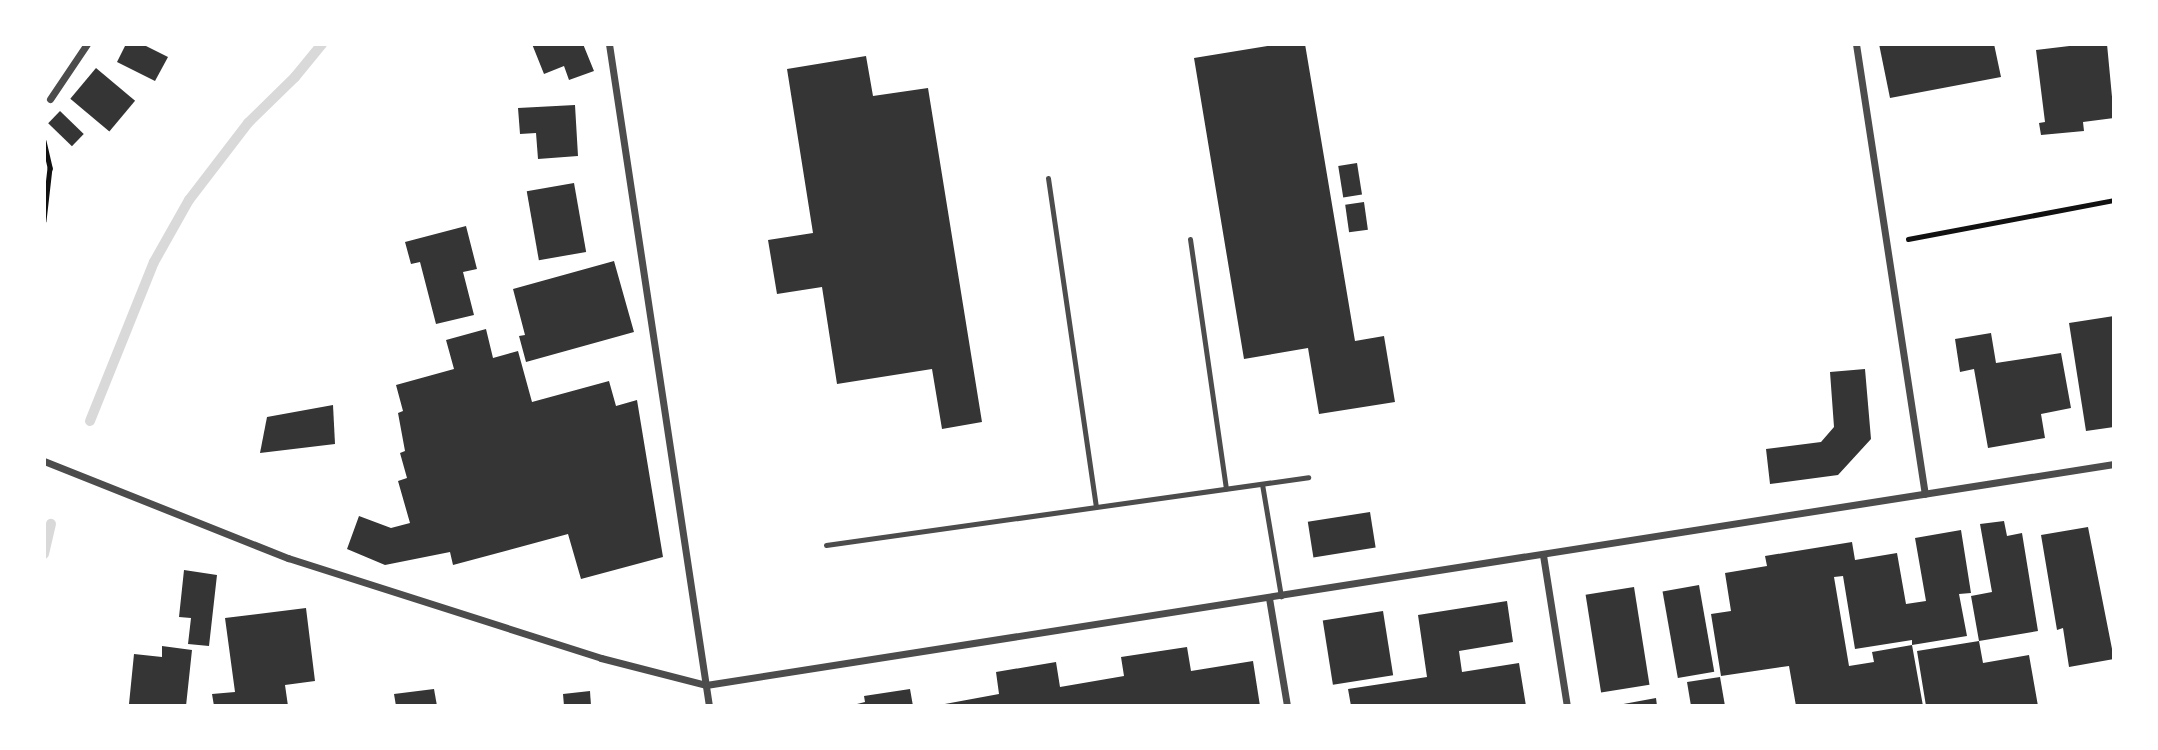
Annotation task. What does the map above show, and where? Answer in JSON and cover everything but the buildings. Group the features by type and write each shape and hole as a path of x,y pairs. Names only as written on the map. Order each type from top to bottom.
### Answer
{"street":[{"path":"50,99 88,44"},
{"path":"609,44 696,601 709,706"},
{"path":"1856,44 1926,494"},
{"path":"44,461 288,558 588,654 706,685 2114,464"},
{"path":"1543,555 1567,706"},
{"path":"1269,598 1287,706"}],"lane":[{"path":"1048,178 1097,507"},
{"path":"1190,239 1227,488"},
{"path":"826,545 1308,477"},
{"path":"1262,484 1281,596"}],"path":[{"path":"44,141 50,168 44,221"},
{"path":"1887,243 2114,200"}],"waterway":[{"path":"90,421 154,262 189,200 248,123 295,77 322,44"},
{"path":"44,554 51,524"}]}
